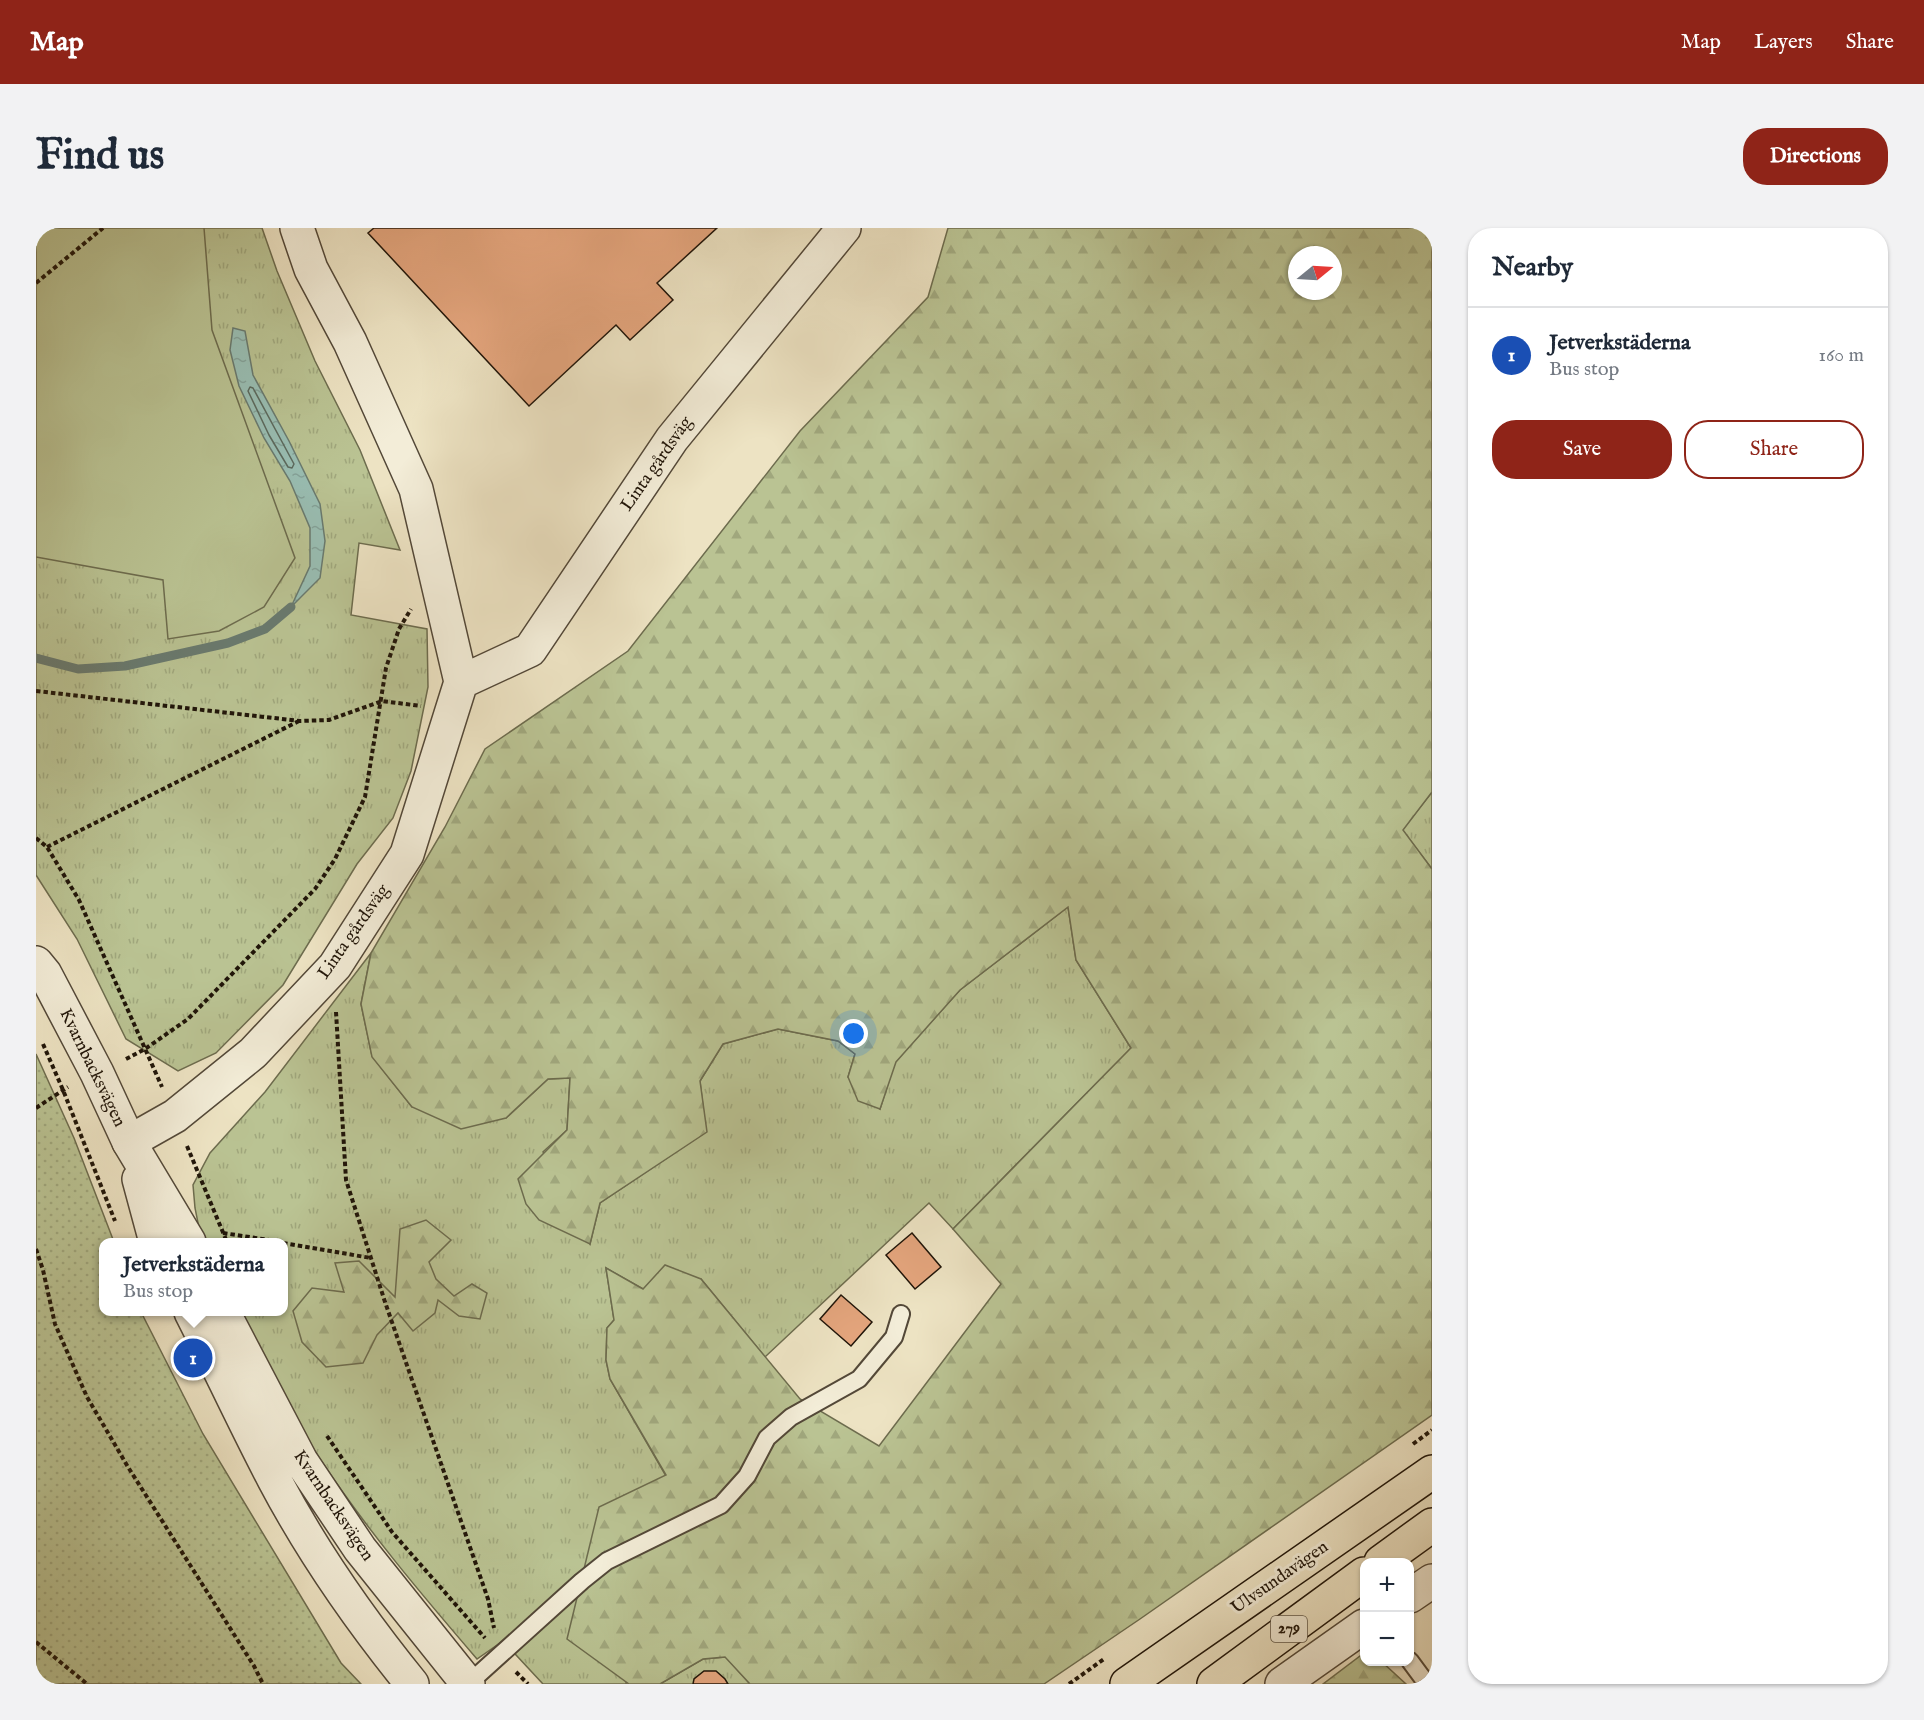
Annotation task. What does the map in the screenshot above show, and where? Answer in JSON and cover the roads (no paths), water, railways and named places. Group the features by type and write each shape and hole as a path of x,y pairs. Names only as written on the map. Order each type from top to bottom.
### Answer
{"main road":[{"name":"Ulvsundavägen","path":"1127,1684 1432,1472"},
{"path":"1388,1558 1432,1525"},
{"name":"279","path":"1214,1684 1360,1578"}],"street":[{"path":"297,228 310,269 350,342 416,489 461,682"},
{"name":"Linta gårdsväg","path":"129,1142 175,1116 253,1053 336,966 407,854 461,682 530,650 672,439 844,228"},
{"name":"Kvarnbacksvägen","path":"36,963 45,974 98,1073 129,1142 187,1238"},
{"name":"Kvarnbacksvägen","path":"129,1142 155,1238"},
{"name":"Kvarnbacksvägen","path":"193,1316 304,1533 346,1598 412,1684"},
{"name":"Kvarnbacksvägen","path":"226,1316 301,1461 360,1549 468,1684"},
{"path":"1414,1593 1432,1581"},
{"path":"1282,1684 1360,1629"}],"lane":[{"path":"468,1684 607,1561 721,1505 747,1476 767,1438 791,1417 859,1379 894,1337 902,1314"},
{"path":"1414,1666 1427,1684"}],"water":[{"path":"233,328 245,331 253,375 320,504 325,541 320,578 291,607 310,566 310,528 290,481 264,438 239,386 230,350"}],"waterway":[{"path":"36,658 78,669 125,666 228,643 265,629 291,607"}],"place":[{"name":"Jetverkstäderna","path":"193,1358"}]}
